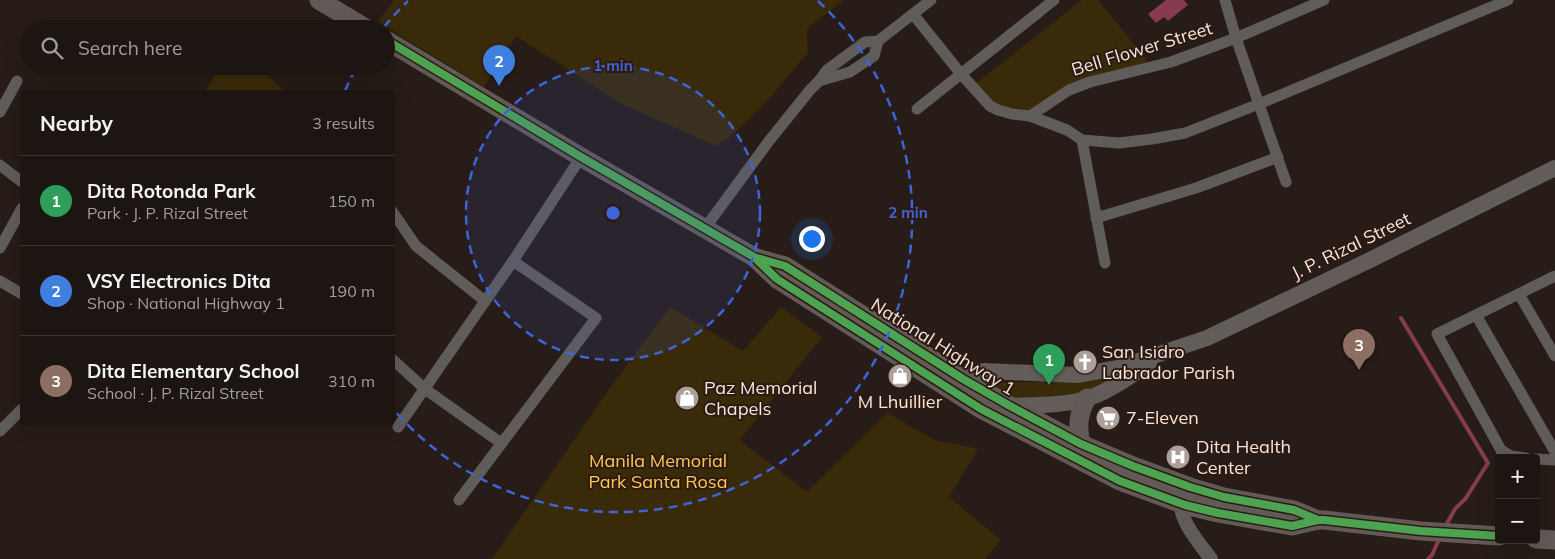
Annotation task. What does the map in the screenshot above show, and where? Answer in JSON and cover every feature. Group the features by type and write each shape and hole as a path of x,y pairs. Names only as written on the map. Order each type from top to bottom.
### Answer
{"highway":[{"path":"318,0 352,20"},
{"name":"National Highway 1","path":"395,45 581,157 754,257 785,266 959,386 980,409 1104,474 1156,495 1181,494 1224,497 1294,510 1318,520 1421,531 1495,536"},
{"name":"National Highway 1","path":"959,386 1010,406 1081,444 1218,512 1292,526 1318,520"},
{"path":"1081,444 1078,425 1079,415 1087,398"},
{"path":"1540,539 1555,540"}],"main road":[{"name":"J. P. Rizal Street","path":"959,386 984,371 1078,375 1117,368 1207,338 1555,168"},
{"name":"J. P. Rizal Street","path":"980,409 1010,406 1042,406 1087,398 1102,393 1128,378 1161,354"}],"street":[{"path":"705,228 768,141 819,81 826,70 865,42 878,41 931,0"},
{"path":"917,109 1054,0"},
{"path":"1224,0 1286,182"},
{"name":"Bell Flower Street","path":"1030,116 1069,90 1090,82 1171,62 1236,38 1324,0"},
{"path":"914,14 961,74 990,106 1005,112 1030,116 1067,130 1082,140 1119,143 1185,133 1508,0"},
{"path":"819,81 850,72 874,56 878,41"},
{"path":"0,112 17,81"},
{"path":"1082,140 1105,263"},
{"path":"1096,218 1196,188 1278,156"},
{"path":"398,427 513,261 581,157"},
{"path":"0,165 20,180"},
{"path":"0,248 20,212"},
{"path":"395,215 416,246 485,302"},
{"path":"459,500 596,318 513,261"},
{"path":"1508,454 1502,450 1437,334 1555,276"},
{"path":"0,281 20,293"},
{"path":"1519,294 1555,356"},
{"path":"1476,315 1555,452"},
{"path":"395,362 426,389 501,443"},
{"path":"0,431 20,411"},
{"path":"1540,459 1555,460"},
{"path":"1181,494 1184,520 1211,559"},
{"path":"1194,536 1192,525 1198,517 1218,512"}],"green space":[{"path":"394,0 844,0 807,29 808,53 753,116 716,146 620,103 516,36 484,87 395,32 395,20 379,20"},
{"path":"1082,0 1098,0 1148,61 1087,83 1028,113 1008,113 971,87"},
{"path":"215,75 268,75 284,90 206,90"},
{"name":"Manila Memorial Park Santa Rosa","path":"670,307 743,351 781,307 822,337 740,440 807,492 887,413 935,440 978,449 949,497 1001,540 985,559 492,559 612,385"},
{"path":"1144,366 1095,392 1021,403 983,383 1068,381"}],"shaded area":[{"path":"1166,0 1184,0 1188,5 1168,21 1164,17 1156,23 1148,14"}],"waterway":[{"path":"1401,318 1488,463 1466,498 1455,509 1445,527"},
{"path":"1428,559 1432,555 1440,537"}],"cycle path":[{"path":"395,45 581,157 754,257 777,279 981,409 1120,481 1185,505 1292,526 1324,520 1421,531 1495,536"},
{"path":"757,258 785,266 963,379 1081,444 1190,487 1224,497 1294,510 1318,520"}],"place":[{"name":"VSY Electronics Dita","path":"499,86"},
{"name":"San Isidro Labrador Parish","path":"1085,362"},
{"name":"Dita Elementary School","path":"1359,370"},
{"name":"M Lhuillier","path":"900,376"},
{"name":"Dita Rotonda Park","path":"1049,385"},
{"name":"Paz Memorial Chapels","path":"687,398"},
{"name":"7-Eleven","path":"1108,418"},
{"name":"Dita Health Center","path":"1178,457"}]}
